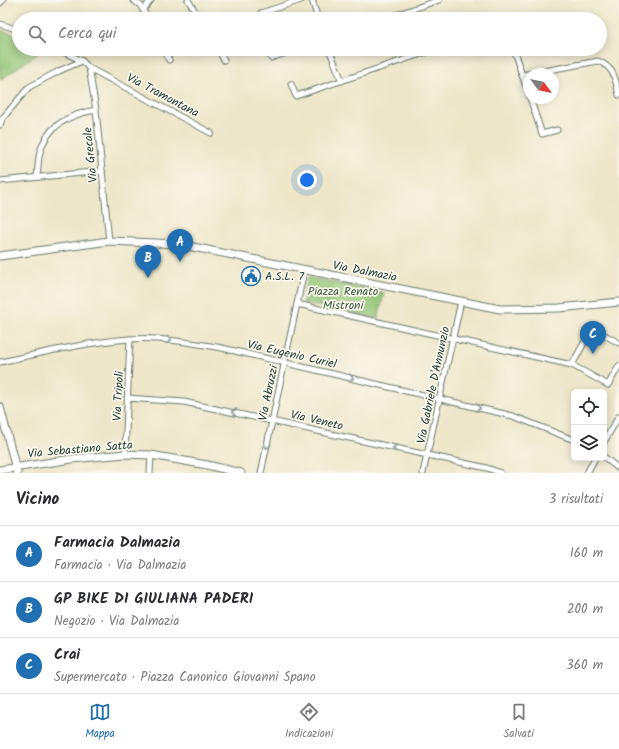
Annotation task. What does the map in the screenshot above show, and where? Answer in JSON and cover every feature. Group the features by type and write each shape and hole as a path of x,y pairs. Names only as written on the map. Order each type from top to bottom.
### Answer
{"street":[{"path":"0,3 3,0"},
{"path":"132,0 142,8 144,12"},
{"path":"142,8 151,0"},
{"path":"188,0 196,12"},
{"path":"264,12 301,0"},
{"path":"312,0 316,12"},
{"path":"404,12 439,0"},
{"path":"0,24 12,28"},
{"name":"Via Tramontana","path":"72,56 82,61 89,68 212,132"},
{"path":"167,56 169,60"},
{"path":"222,56 224,60"},
{"path":"332,56 342,81"},
{"path":"291,84 296,96 415,56"},
{"path":"515,56 523,78"},
{"path":"0,125 2,118 29,87 58,71 82,61"},
{"path":"522,75 598,61 607,65 613,73 619,95"},
{"name":"Via Grecale","path":"89,68 96,110 108,241"},
{"path":"531,104 542,134 557,130"},
{"path":"37,177 40,151 51,130 67,118 96,110"},
{"path":"0,181 102,171"},
{"name":"Via Dalmazia","path":"0,256 108,241 178,244 304,271 500,309 559,308 619,302"},
{"name":"Via Abruzzi","path":"261,473 304,271"},
{"name":"Via Gabriele D'Annunzio","path":"423,473 461,301"},
{"path":"297,304 572,365 608,385 619,366"},
{"path":"572,365 592,328 619,343"},
{"name":"Via Eugenio Curiel","path":"0,362 42,352 130,339 180,341 285,363 513,416 571,439"},
{"name":"Via Tripoli","path":"125,454 130,339"},
{"name":"Via Veneto","path":"127,398 184,402 273,420 487,468 501,473"},
{"path":"0,407 17,470"},
{"path":"607,437 619,416"},
{"name":"Via Sebastiano Satta","path":"0,470 17,470 125,454 151,455 207,464 241,473"},
{"path":"150,473 151,455"},
{"path":"607,459 619,469"},
{"path":"587,473 593,461"}],"green space":[{"path":"0,30 12,34 12,56 34,56 0,80"},
{"name":"Piazza Renato Mistroni","path":"308,277 384,293 378,319 303,303"}],"place":[{"name":"Farmacia Dalmazia","path":"180,262"},
{"name":"A.S.L. 7","path":"251,276"},
{"name":"GP BIKE DI GIULIANA PADERI","path":"148,278"},
{"name":"Crai","path":"593,354"}]}
